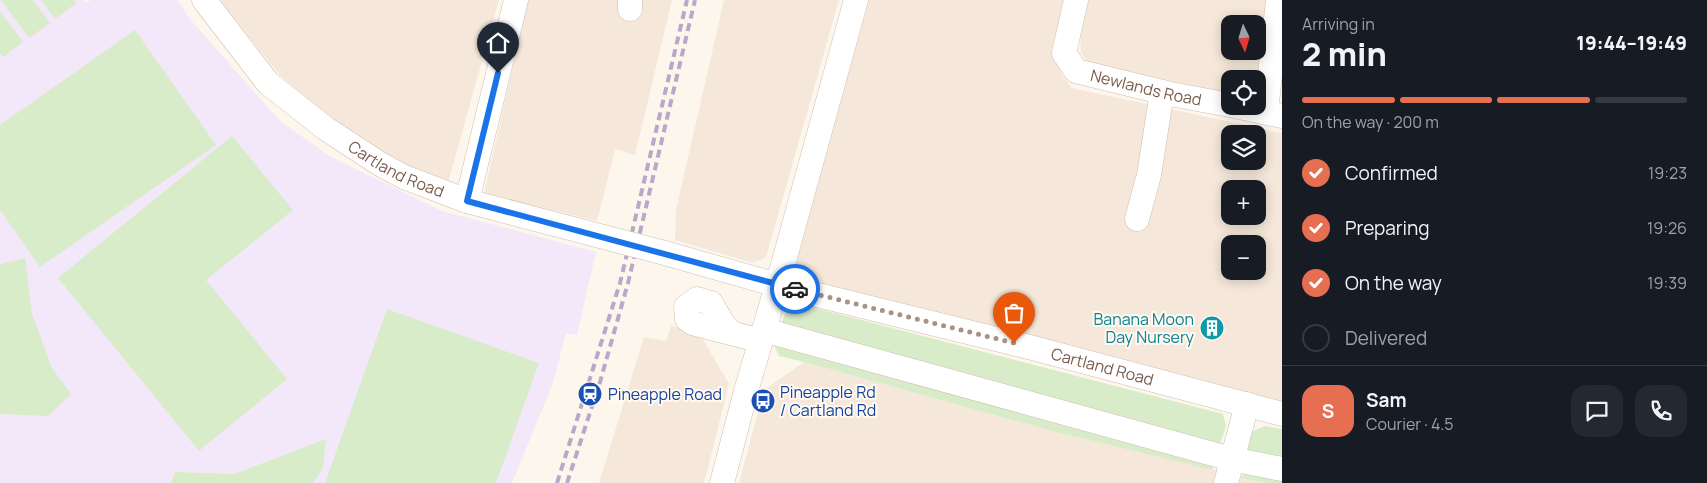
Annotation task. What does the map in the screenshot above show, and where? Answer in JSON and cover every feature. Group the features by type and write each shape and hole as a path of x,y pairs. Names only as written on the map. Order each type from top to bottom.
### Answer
{"street":[{"name":"Cartland Road","path":"204,0 268,83 325,128 404,177 467,201 661,252 777,285 1023,346 1282,414"},
{"path":"467,201 516,0"},
{"path":"722,483 856,0"},
{"name":"Newlands Road","path":"1076,0 1064,53 1076,71 1162,92 1221,103"},
{"path":"1274,114 1278,0"},
{"path":"1137,219 1148,175 1162,92"},
{"path":"732,333 763,335 1231,459 1282,469"},
{"path":"1226,483 1247,404"}],"shaded area":[{"path":"0,0 84,0 86,3 91,0 177,0 189,18 280,121 331,157 442,211 596,252 577,335 566,333 553,383 512,483 0,483"},
{"path":"218,0 499,0 448,183 425,175 387,155 329,117 280,75"},
{"path":"528,0 624,0 624,14 641,12 641,0 672,0 635,155 615,149 597,221 484,193"},
{"path":"724,0 839,0 766,257 753,263 675,240 676,210"},
{"path":"867,0 1064,0 1055,42 1060,70 1072,88 1245,125 1221,125 1221,170 1266,170 1266,130 1282,133 1282,403 842,290 798,276 793,264"},
{"path":"1088,0 1267,0 1266,15 1221,15 1221,60 1261,60 1261,70 1221,70 1221,92 1088,63 1081,53 1080,32"},
{"path":"671,326 698,331 729,384 704,483 599,483 644,337 666,341"},
{"path":"804,362 1048,430 1269,483 739,483 764,390"}],"green space":[{"path":"1,0 33,0 50,23 29,38"},
{"path":"41,0 74,0 76,3 55,19"},
{"path":"0,11 23,42 3,57 0,53"},
{"path":"135,30 216,145 40,267 0,210 0,125"},
{"path":"232,136 293,210 206,280 287,379 199,451 58,278"},
{"path":"25,258 32,314 52,368 71,394 48,416 0,414 0,264"},
{"path":"800,304 1223,414 1226,426 1212,470 1048,430 779,356 773,343 788,307"},
{"path":"387,309 539,363 496,483 325,483"},
{"path":"1264,426 1282,429 1282,483 1269,483 1242,478 1251,432"},
{"path":"326,439 323,468 313,483 171,483 175,472 234,474"}],"railway":[{"path":"557,483 620,283 687,0"},
{"path":"567,483 600,382 628,283 695,0"}],"way so far":[{"path":"795,289 1014,343"}],"place":[{"name":"Banana Moon Day Nursery","path":"1212,328"},
{"name":"Pineapple Road","path":"590,394"},
{"name":"Pineapple Rd / Cartland Rd","path":"763,401"}],"route":[{"path":"498,73 467,201 795,289"}]}
